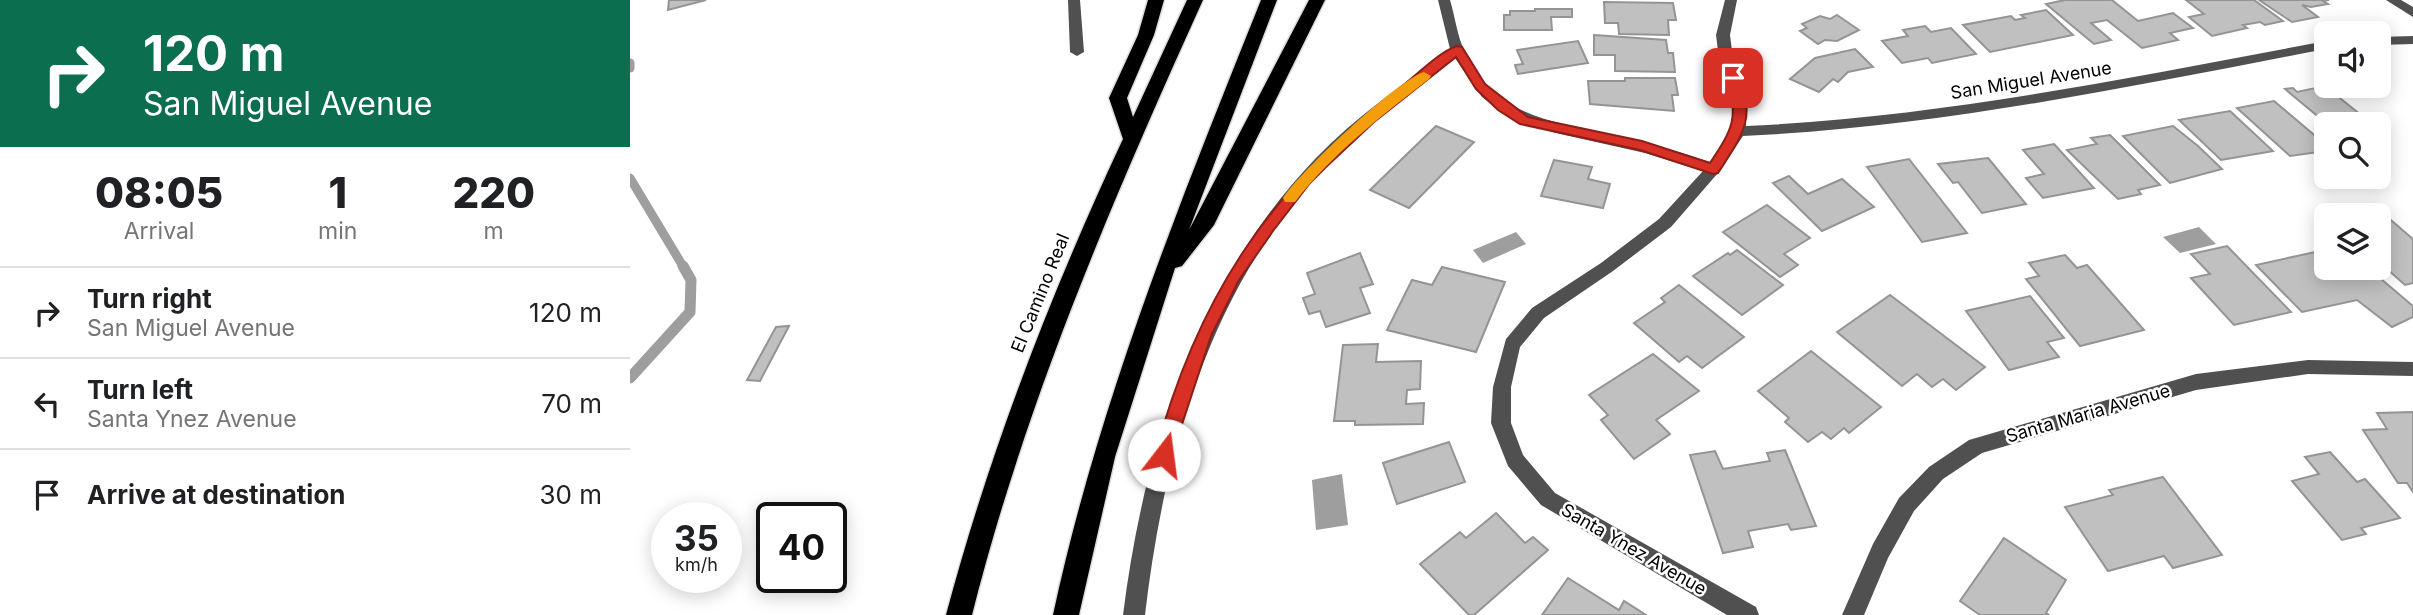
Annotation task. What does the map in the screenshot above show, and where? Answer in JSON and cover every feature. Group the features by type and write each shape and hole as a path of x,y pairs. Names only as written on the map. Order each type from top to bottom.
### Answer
{"highway":[{"path":"1130,136 1118,98 1146,35 1156,0"},
{"name":"El Camino Real","path":"959,615 972,558 1041,349 1130,136 1195,0"},
{"path":"1066,615 1078,549 1123,386 1160,279 1269,0"},
{"path":"1160,279 1204,225 1317,0"}],"street":[{"path":"1074,0 1077,52"},
{"path":"1444,0 1457,50 1480,86 1503,107 1524,121 1642,146 1713,169"},
{"path":"1731,0 1723,35 1726,59 1740,96 1739,131"},
{"path":"2392,0 2413,13"},
{"path":"2391,41 2413,40"},
{"name":"San Miguel Avenue","path":"1739,131 1827,127 2037,100 2314,47"},
{"path":"1134,615 1152,501 1176,409 1202,336 1233,277 1305,179 1369,119 1457,50"},
{"name":"Santa Ynez Avenue","path":"1739,131 1713,169 1665,223 1608,267 1538,313 1512,344 1502,387 1501,423 1515,460 1548,499 1748,615"},
{"name":"Santa Maria Avenue","path":"1853,615 1899,518 1914,493 1951,460 1976,446 2196,382 2308,367 2413,369"}],"shaded area":[{"path":"2199,227 2216,244 2180,253 2163,237"},
{"path":"1516,232 1526,244 1483,263 1473,250"},
{"path":"1342,474 1348,525 1316,530 1312,480"}],"building":[{"path":"669,0 706,0 668,10"},
{"path":"2065,0 2112,0 2138,21 2173,13 2193,28 2170,33 2178,40 2142,48 2107,20 2091,23 2111,40 2094,44 2046,4"},
{"path":"2186,0 2254,0 2283,21 2265,25 2260,22 2243,25 2247,28 2212,36 2189,17 2204,14"},
{"path":"2259,0 2329,0 2323,1 2328,4 2311,7 2302,5 2318,17 2292,22"},
{"path":"1604,2 1673,3 1676,20 1668,20 1669,35 1619,34 1618,23 1605,23"},
{"path":"1572,9 1572,17 1551,17 1552,30 1504,30 1504,15 1510,15 1510,11"},
{"path":"2046,10 2073,35 1990,52 1963,25 2011,16 2015,20 2025,18 2021,15"},
{"path":"1837,15 1859,30 1837,41 1825,40 1818,44 1800,31 1807,28 1802,24 1820,16 1830,19"},
{"path":"1925,26 1931,32 1951,28 1976,54 1932,63 1928,58 1902,63 1882,41 1908,36 1903,30"},
{"path":"1594,35 1666,40 1668,53 1673,53 1675,72 1615,71 1615,55 1594,55"},
{"path":"1578,41 1588,63 1518,74 1515,65 1523,64 1517,50"},
{"path":"1855,49 1873,67 1848,72 1838,82 1833,79 1819,92 1790,79 1815,58"},
{"path":"1625,78 1675,78 1678,95 1672,95 1674,111 1590,104 1588,81 1625,81"},
{"path":"2293,88 2297,92 2314,88 2314,98 2340,98 2357,112 2314,113 2285,89"},
{"path":"2274,101 2314,135 2314,153 2290,156 2237,108"},
{"path":"2230,111 2273,151 2221,160 2179,120"},
{"path":"1436,126 1474,142 1409,208 1370,190"},
{"path":"2173,126 2222,169 2170,183 2123,136"},
{"path":"2110,135 2160,185 2138,190 2141,194 2118,199 2067,150 2097,144 2091,138"},
{"path":"2054,144 2094,188 2043,198 2026,178 2044,174 2023,150"},
{"path":"1988,158 2026,204 1982,213 1958,182 1953,183 1938,164"},
{"path":"1909,159 1967,233 1922,242 1867,167"},
{"path":"1554,160 1592,167 1588,179 1610,184 1603,208 1541,196"},
{"path":"1789,176 1808,194 1842,179 1874,207 1822,231 1773,183"},
{"path":"1767,205 1810,238 1784,254 1798,265 1780,277 1723,232"},
{"path":"2391,220 2413,239 2413,283 2405,285 2391,273"},
{"path":"2227,246 2291,312 2234,325 2191,278 2210,274 2191,254"},
{"path":"1737,250 1783,285 1742,315 1693,276"},
{"path":"2314,252 2314,280 2382,280 2413,306 2413,317 2392,327 2357,300 2302,312 2256,265"},
{"path":"1360,253 1373,284 1360,288 1370,313 1326,327 1320,311 1309,314 1303,298 1315,294 1307,273"},
{"path":"2065,255 2077,268 2087,265 2144,330 2080,346 2026,279 2039,276 2029,263"},
{"path":"1442,267 1505,282 1476,352 1387,330 1412,280 1432,285"},
{"path":"1679,285 1744,337 1702,368 1687,356 1679,362 1634,323 1665,302 1661,298"},
{"path":"1890,295 1985,367 1956,390 1943,379 1932,387 1917,374 1902,386 1837,332"},
{"path":"2030,296 2064,338 2047,342 2059,357 2009,370 1966,311"},
{"path":"789,326 760,381 747,380 776,327"},
{"path":"1378,344 1376,362 1421,361 1420,389 1407,390 1406,404 1424,403 1423,424 1355,425 1355,421 1334,421 1343,345"},
{"path":"1811,351 1881,407 1849,433 1844,428 1831,439 1822,432 1808,442 1785,422 1789,418 1758,391"},
{"path":"1653,354 1699,391 1656,420 1670,434 1634,459 1601,420 1608,415 1589,395"},
{"path":"2413,412 2413,492 2407,483 2398,483 2363,430 2387,429 2377,413"},
{"path":"1449,442 1465,482 1397,504 1383,463"},
{"path":"1785,450 1816,526 1791,530 1788,524 1748,531 1753,547 1723,553 1690,455 1715,451 1723,469 1770,461 1767,453"},
{"path":"2330,452 2357,482 2365,479 2400,518 2361,528 2366,534 2342,540 2292,481 2319,474 2305,457"},
{"path":"2163,477 2222,555 2173,568 2164,556 2108,571 2065,507 2113,495 2109,490"},
{"path":"1496,513 1525,543 1533,537 1548,550 1474,615 1469,615 1420,564 1460,532 1466,538"},
{"path":"2004,538 2066,580 2046,613 2049,615 1980,615 1960,601"},
{"path":"1568,578 1619,610 1624,601 1646,615 1542,615"}],"waterway":[{"path":"630,63 630,68"},
{"path":"630,178 684,268"},
{"path":"630,378 690,312 691,280 683,266"}],"slow traffic":[{"path":"1290,198 1305,179 1369,119 1424,76"}],"route":[{"path":"1164,455 1176,409 1202,336 1233,277 1268,227 1305,179 1369,119 1457,50 1480,86 1503,107 1524,121 1545,128 1642,146 1713,169 1739,131 1740,96 1733,78"}]}
